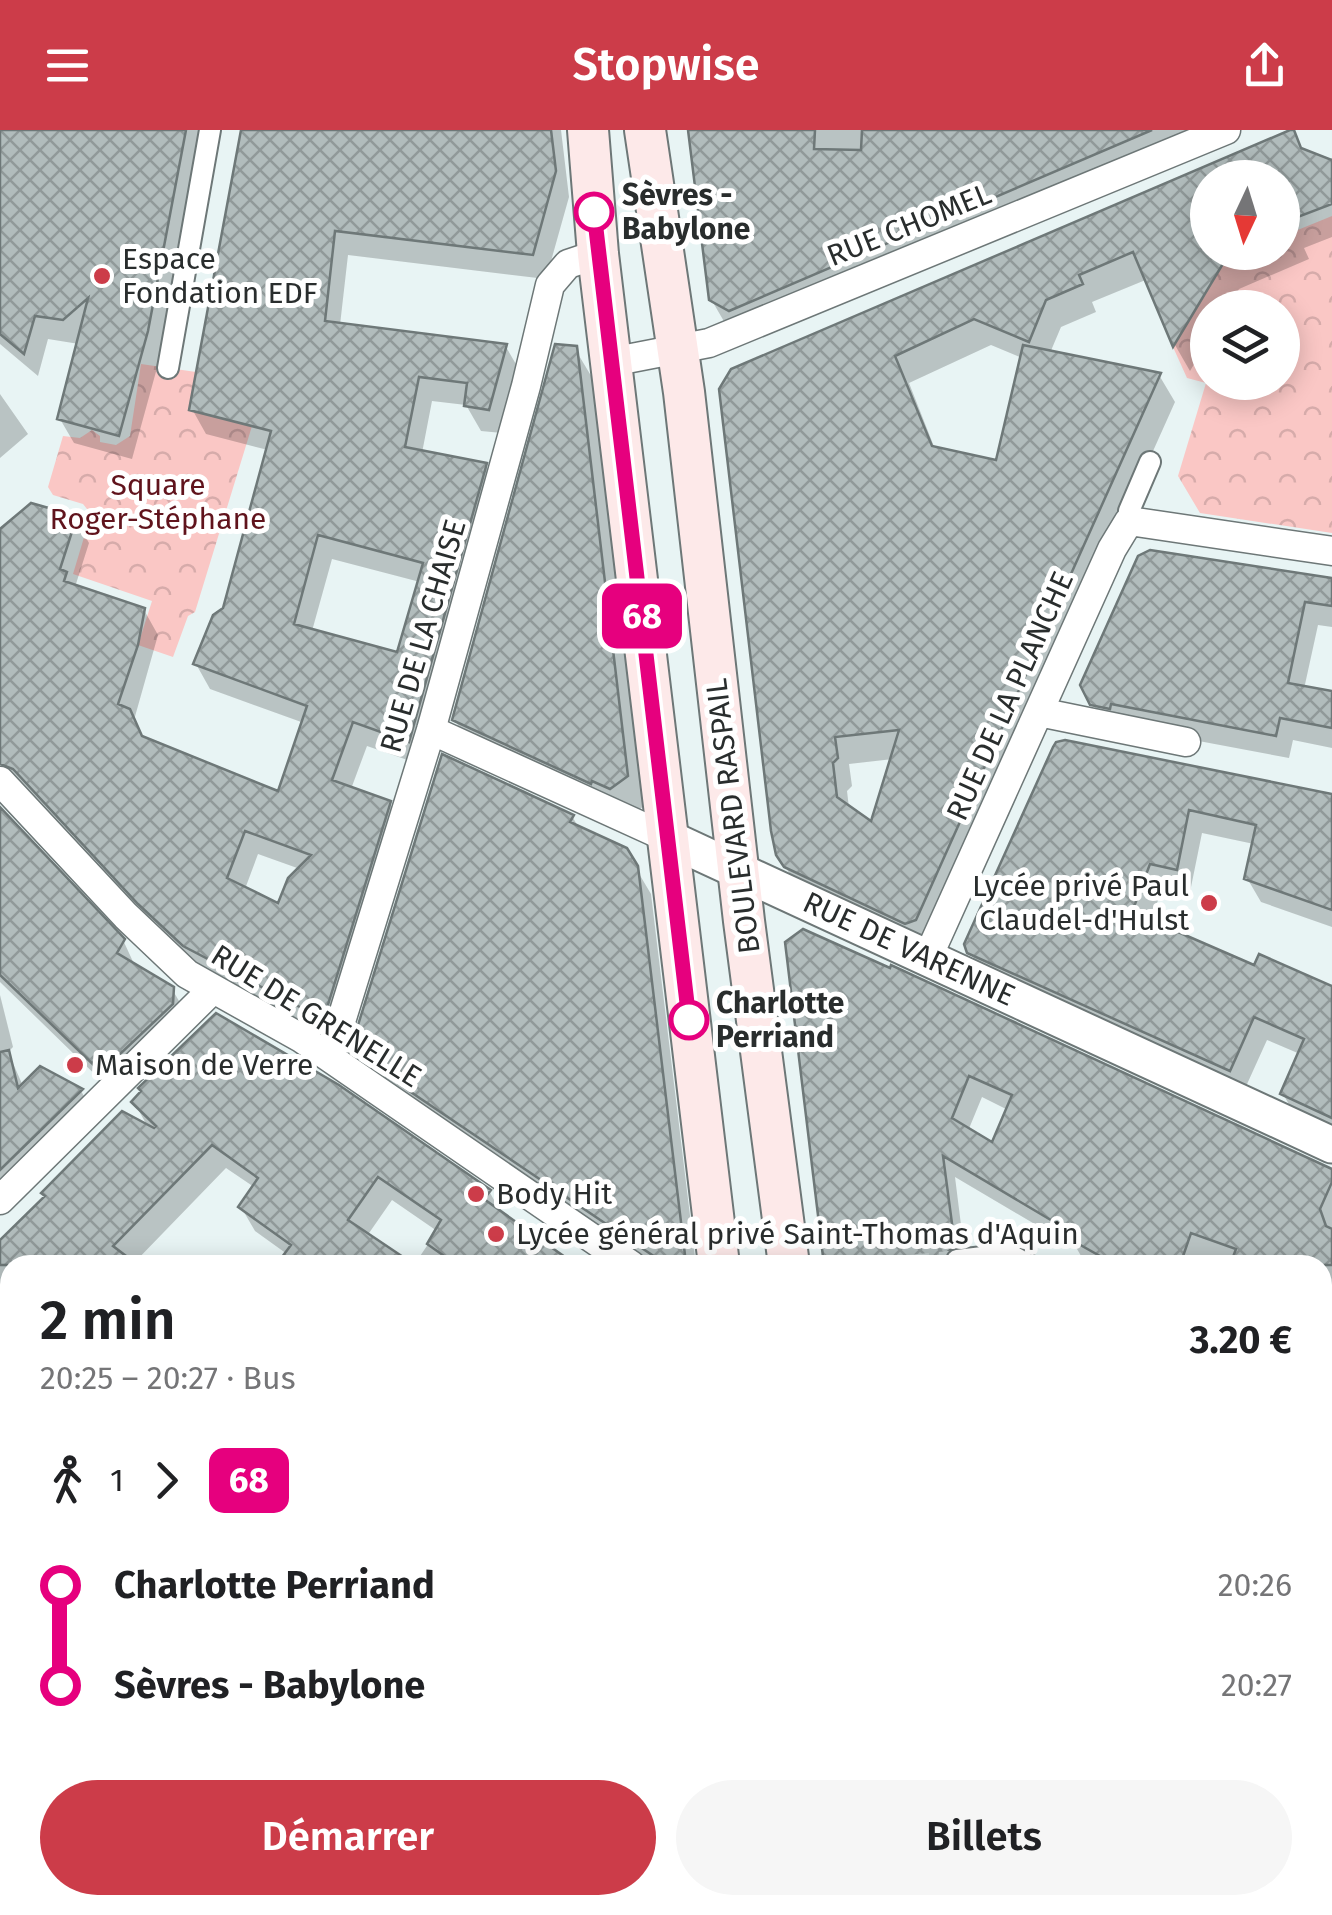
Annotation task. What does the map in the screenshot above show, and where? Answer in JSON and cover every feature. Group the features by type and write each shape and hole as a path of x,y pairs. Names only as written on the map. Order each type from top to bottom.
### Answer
{"main road":[{"path":"588,130 598,254 718,1255"},
{"name":"BOULEVARD RASPAIL","path":"646,130 678,349 788,1255"}],"street":[{"path":"168,368 210,130"},
{"name":"RUE CHOMEL","path":"611,362 709,342 1226,130"},
{"name":"RUE DE LA CHAISE","path":"330,1057 432,730 550,285 568,264 598,254"},
{"name":"RUE DE LA PLANCHE","path":"928,957 1112,549 1129,521 1129,511 1150,462"},
{"path":"1129,521 1332,551"},
{"path":"1039,712 1186,742"},
{"name":"RUE DE VARENNE","path":"432,730 1332,1145"},
{"name":"RUE DE GRENELLE","path":"0,781 126,916 187,974 330,1057 617,1255"},
{"path":"0,1200 213,989"}],"green space":[{"path":"1332,216 1332,533 1200,513 1178,476 1201,400 1300,400 1300,290 1207,290 1219,270 1300,270 1300,229"},
{"path":"1190,319 1190,379 1187,378 1173,347"},
{"name":"Square Roger-Stéphane","path":"141,364 196,372 189,410 252,426 195,612 188,616 173,657 138,645 152,601 73,574 91,514 83,504 53,495 48,487 63,436 80,438 92,430 100,436 100,442 116,445 130,436"}],"building":[{"path":"0,130 186,130 148,331 119,436 57,419 88,298 63,320 35,316 24,354 0,334"},
{"path":"241,130 551,130 556,171 533,255 335,231 325,321 507,344 489,410 464,406 467,383 419,377 405,447 487,463 409,742 353,722 332,780 391,801 326,1011 319,1017 183,946 138,904 13,769 0,764 0,529 31,503 77,516 60,569 67,572 64,581 145,608 138,645 118,704 130,709 142,736 278,791 307,706 193,664 213,615 223,608 271,431 189,410","holes":["318,535 423,563 397,652 294,624","245,831 311,855 288,878 278,903 227,878"]},
{"path":"688,130 815,130 814,149 861,150 862,130 1152,130 729,311 709,300"},
{"path":"1294,130 1301,148 1332,160 1332,204 1300,216 1300,160 1220,160"},
{"path":"1190,173 1190,270 1219,270 1207,290 1190,290 1190,319 1173,347 1133,252 1079,275 1083,284 1046,300 1029,342 974,319 895,356 932,446 996,460 1023,345 1161,373 916,920 905,924 784,867 776,855 719,389 731,369","holes":["899,730 871,821 837,797 835,737"]},
{"path":"555,344 577,346 628,776 610,789 592,781 591,784 452,720"},
{"path":"1150,550 1332,578 1332,606 1305,602 1288,683 1332,691 1332,728 1280,718 1276,736 1111,704 1110,709 1090,705 1080,685 1138,556"},
{"path":"1065,740 1332,794 1332,910 1244,879 1256,825 1189,810 1177,870 1150,864 1132,912 1254,965 1259,954 1332,986 1332,1118 1280,1094 1304,1039 1254,1017 1230,1071 967,953 964,944 1053,747"},
{"path":"442,754 574,815 570,822 627,848 638,866 685,1255 652,1255 350,1051"},
{"path":"0,807 125,939 117,953 174,987 173,1004 101,1072 0,975"},
{"path":"803,929 890,968 891,965 1332,1169 1332,1182 1320,1209 1326,1226 1332,1229 1332,1255 1234,1255 1236,1249 1191,1233 1183,1255 1098,1255 1068,1238 1071,1232 943,1156 955,1246 945,1255 823,1255 785,942","holes":["969,1076 1012,1095 992,1142 952,1118"]},
{"path":"216,1013 339,1085 491,1190 484,1199 562,1255 443,1255 427,1244 441,1220 378,1177 348,1220 400,1255 284,1255 291,1245 238,1207 258,1178 212,1145 113,1246 125,1255 0,1255 0,1240 122,1111 156,1126 131,1102 141,1091 138,1088"},
{"path":"9,1050 18,1088 40,1066 83,1089 0,1170 0,1052"}],"bus line":[{"name":"68","path":"594,212 678,900 689,1020"}],"place":[{"name":"Sèvres - Babylone","path":"594,212"},
{"name":"Espace Fondation EDF","path":"102,276"},
{"name":"Lycée privé Paul Claudel-d'Hulst","path":"1209,903"},
{"name":"Charlotte Perriand","path":"689,1020"},
{"name":"Maison de Verre","path":"75,1065"},
{"name":"Body Hit","path":"476,1194"},
{"name":"Lycée général privé Saint-Thomas d'Aquin","path":"496,1234"}]}
